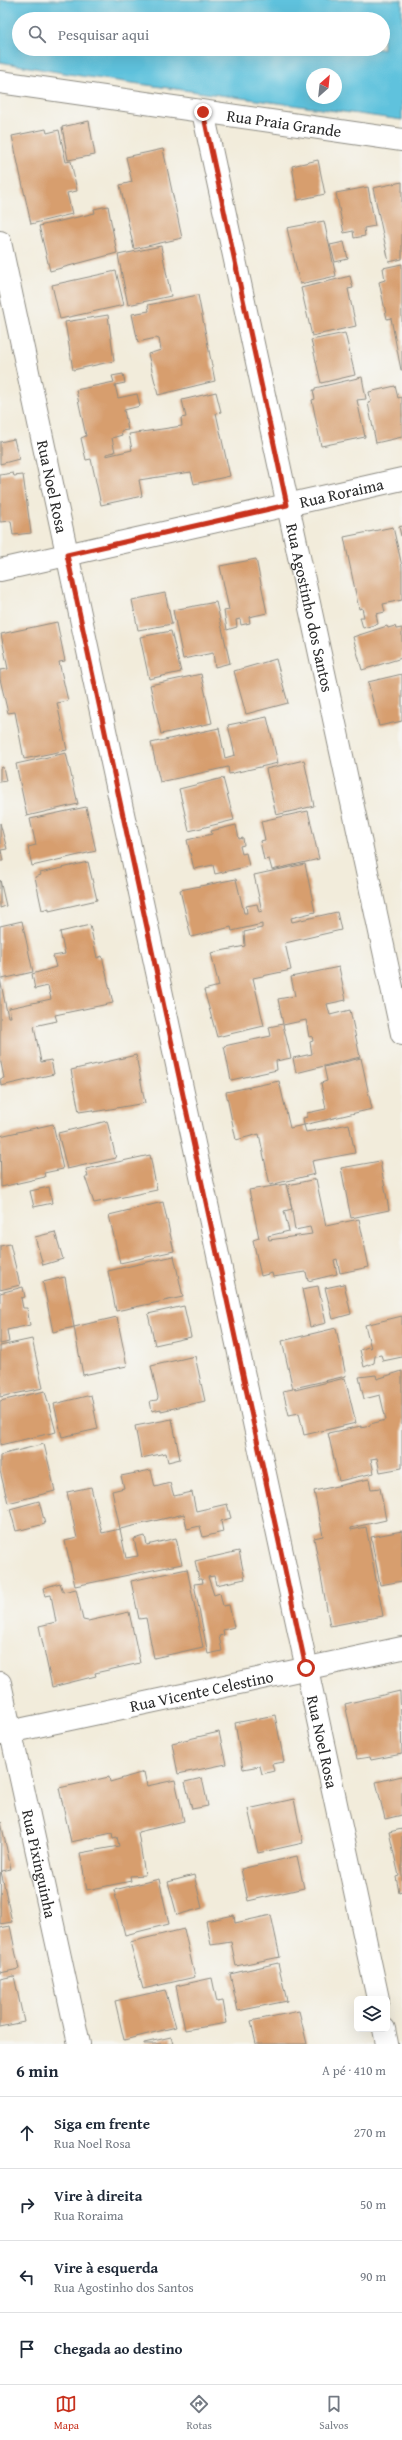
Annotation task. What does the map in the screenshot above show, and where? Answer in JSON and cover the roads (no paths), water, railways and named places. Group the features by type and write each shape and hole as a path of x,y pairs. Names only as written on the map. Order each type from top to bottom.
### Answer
{"street":[{"name":"Rua Praia Grande","path":"0,82 402,140"},
{"name":"Rua Agostinho dos Santos","path":"203,112 402,1034"},
{"name":"Rua Noel Rosa","path":"0,242 377,1996"},
{"name":"Rua Roraima","path":"0,570 402,479"},
{"name":"Rua Vicente Celestino","path":"5,1733 402,1648"},
{"name":"Rua Pixinguinha","path":"0,1683 5,1733 79,2044"},
{"path":"385,2032 387,2044"}],"water":[{"path":"0,0 402,0 402,120 81,76 0,62"}]}
